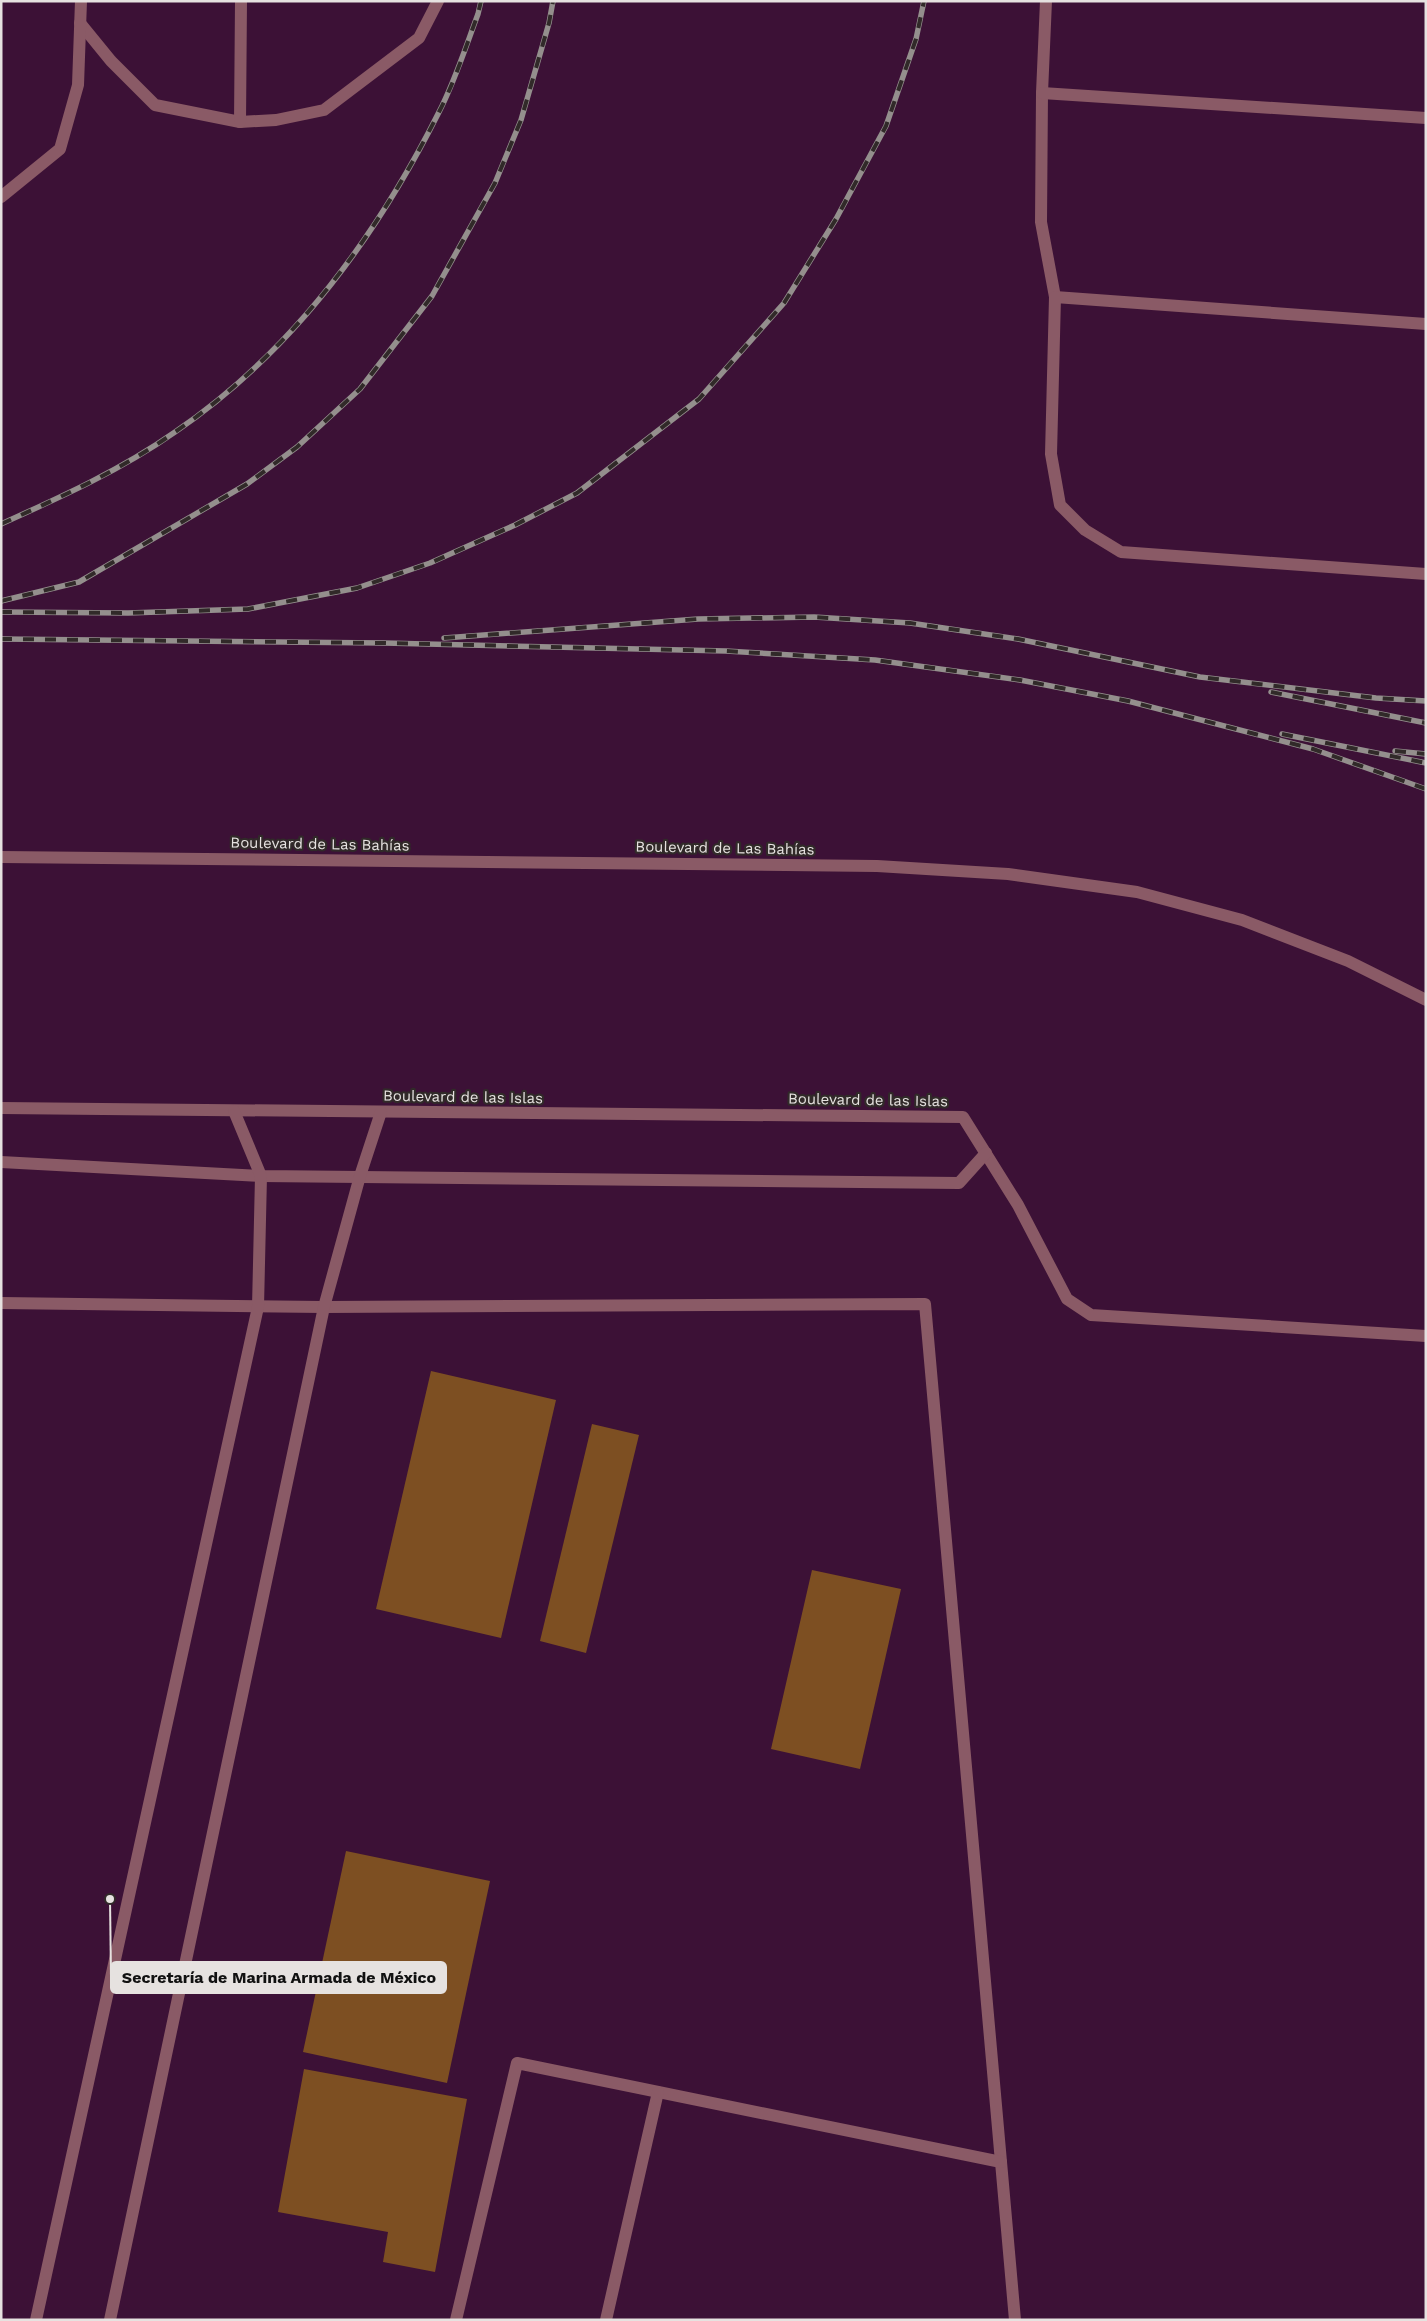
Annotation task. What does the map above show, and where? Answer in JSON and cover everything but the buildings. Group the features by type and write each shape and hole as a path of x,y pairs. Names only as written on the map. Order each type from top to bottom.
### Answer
{"street":[{"path":"1,197 60,149 78,85 81,1"},
{"path":"240,122 241,1"},
{"path":"80,23 111,60 155,105 240,122 276,120 324,110 419,38 438,1"},
{"path":"1046,1 1042,93 1041,222 1055,297 1051,454 1060,505 1085,530 1121,552 1426,574"},
{"path":"1042,93 1426,118"},
{"path":"1055,297 1426,324"},
{"name":"Boulevard de Las Bahías","path":"1,857 878,866 1008,874 1137,892 1242,920 1348,961 1426,1000"},
{"name":"Boulevard de las Islas","path":"1,1108 963,1117 986,1153"},
{"path":"36,2320 258,1307 261,1176 234,1111"},
{"path":"110,2320 324,1307 360,1176 381,1112"},
{"path":"1,1162 261,1176 960,1183 986,1153 1018,1205 1067,1298 1091,1315 1426,1336"},
{"path":"1,1303 258,1307 925,1304 1015,2320"},
{"path":"456,2320 517,2063 1001,2162"},
{"path":"606,2320 658,2092"}],"shaded area":[{"path":"1,1 1426,1 1426,2320 1,2320"}],"railway":[{"path":"1,524 90,482 133,459 175,432 217,401 293,329 359,247 415,158 450,88 478,14 481,1"},
{"path":"1,601 79,582 247,484 297,447 360,389 432,296 495,183 521,120 549,23 553,1"},
{"path":"1,612 128,613 248,609 357,588 430,563 515,525 577,493 699,399 784,303 836,219 886,126 916,39 924,1"},
{"path":"444,638 698,619 814,617 910,623 1018,639 1200,677 1376,698 1426,701"},
{"path":"1,639 384,643 726,651 875,660 1020,680 1128,701 1313,749 1426,789"},
{"path":"1271,692 1426,723"},
{"path":"1282,734 1426,763"},
{"path":"1395,751 1426,754"}],"place":[{"name":"Secretaría de Marina Armada de México","path":"110,1899"}]}
